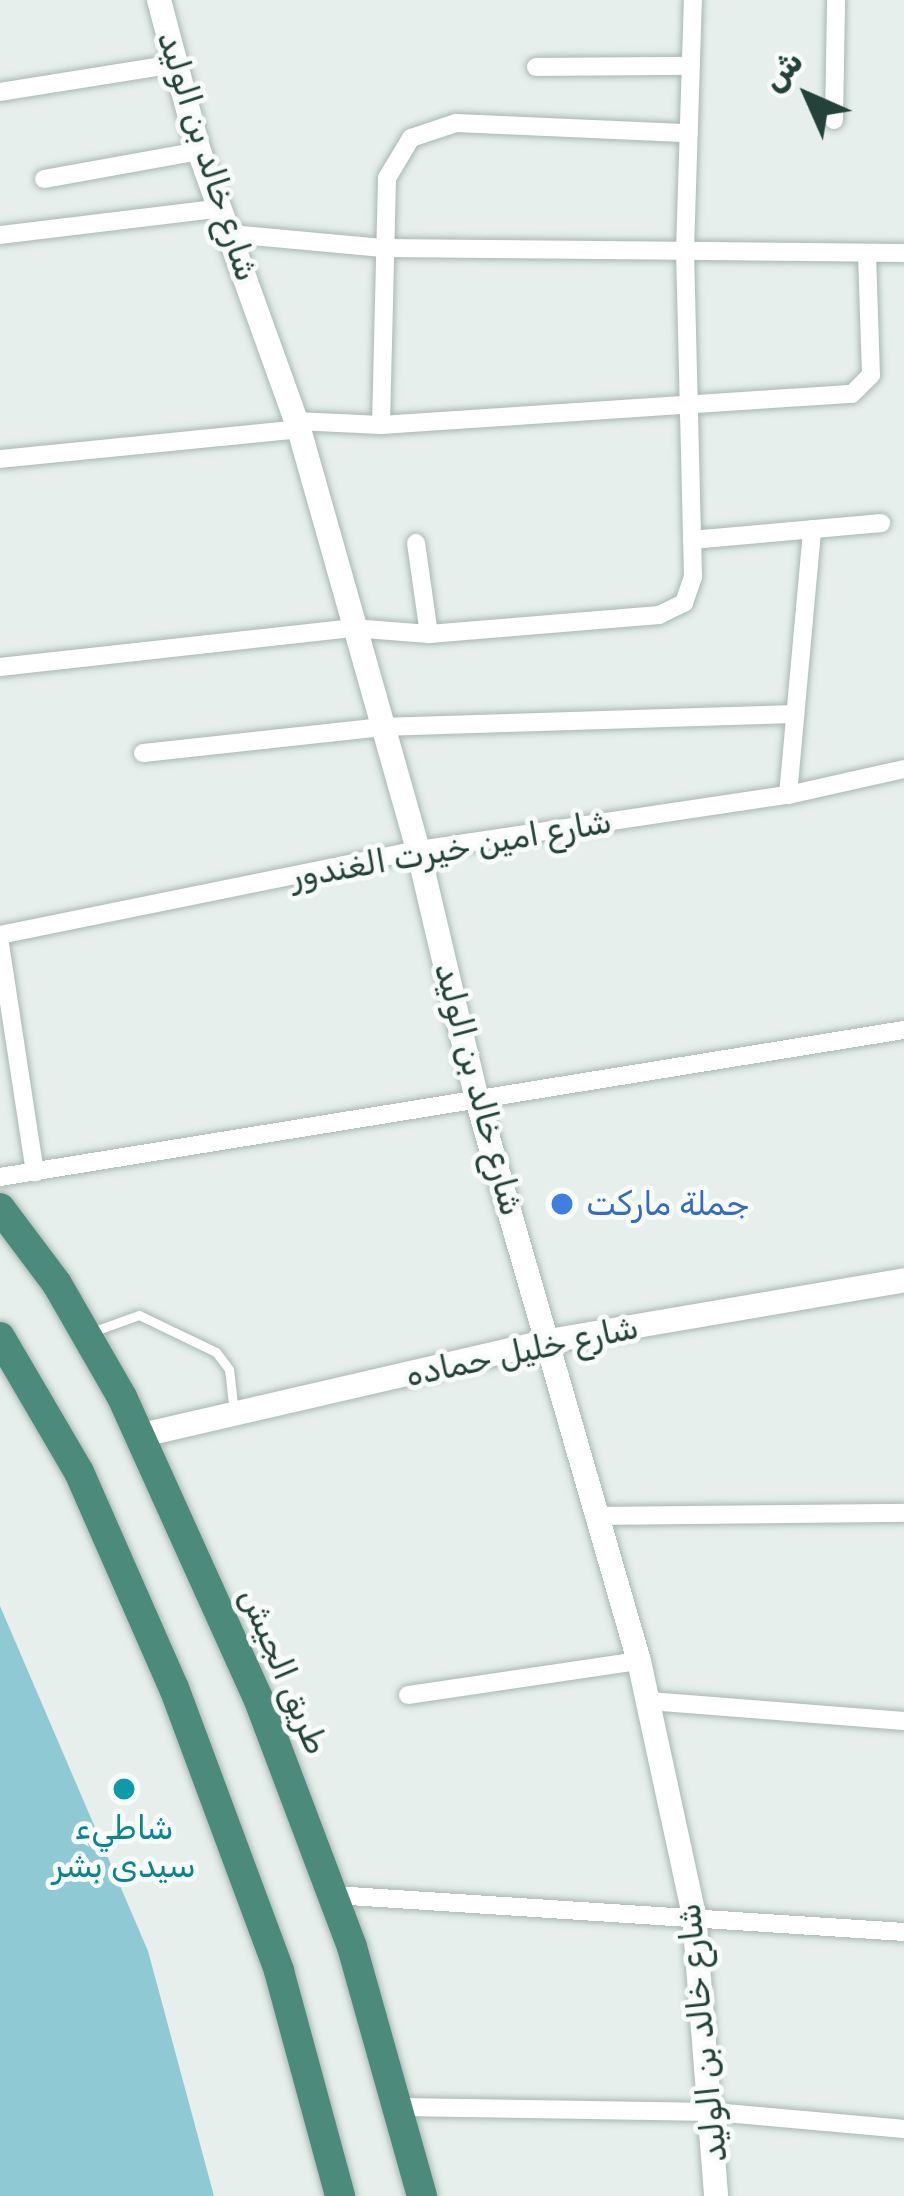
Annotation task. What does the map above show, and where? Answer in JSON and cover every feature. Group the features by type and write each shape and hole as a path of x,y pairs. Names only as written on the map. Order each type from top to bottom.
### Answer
{"highway":[{"name":"طريق الجيش","path":"0,1208 87,1334 142,1436 334,1894 401,2107 422,2196"},
{"path":"0,1337 79,1472 174,1688 279,1971 340,2196"}],"street":[{"name":"شارع خالد بن الوليد","path":"159,0 199,151 298,425 418,850 476,1096 639,1661 694,1915 714,2112 716,2196"},
{"path":"0,667 352,628 429,634 659,615 691,591 685,251 693,0"},
{"path":"833,120 836,0"},
{"path":"0,92 174,64"},
{"path":"536,68 691,66"},
{"path":"381,425 382,248 395,158 435,125 689,133"},
{"path":"44,179 199,151"},
{"path":"0,235 221,208"},
{"path":"231,234 382,248 904,253"},
{"path":"0,459 298,425 381,425 836,396 864,387 871,375 867,253"},
{"path":"692,540 880,523"},
{"path":"788,795 812,529"},
{"path":"416,543 429,634"},
{"path":"143,753 382,727 794,714"},
{"name":"شارع امين خيرت الغندور","path":"0,939 418,850 788,795 904,769"},
{"path":"0,939 35,1172"},
{"path":"0,1177 904,1030"},
{"name":"شارع خليل حماده","path":"142,1436 549,1341 904,1280"},
{"path":"600,1516 904,1513"},
{"path":"408,1695 639,1661"},
{"path":"649,1701 904,1721"},
{"path":"334,1894 904,1932"},
{"path":"401,2107 714,2112 904,2129"}],"lane":[{"path":"87,1334 140,1315 216,1352 229,1369 234,1417"}],"water":[{"path":"0,1606 148,1951 214,2196 0,2196"}],"place":[{"name":"جملة ماركت","path":"562,1204"},
{"name":"شاطيء سيدى بشر","path":"124,1789"}]}
